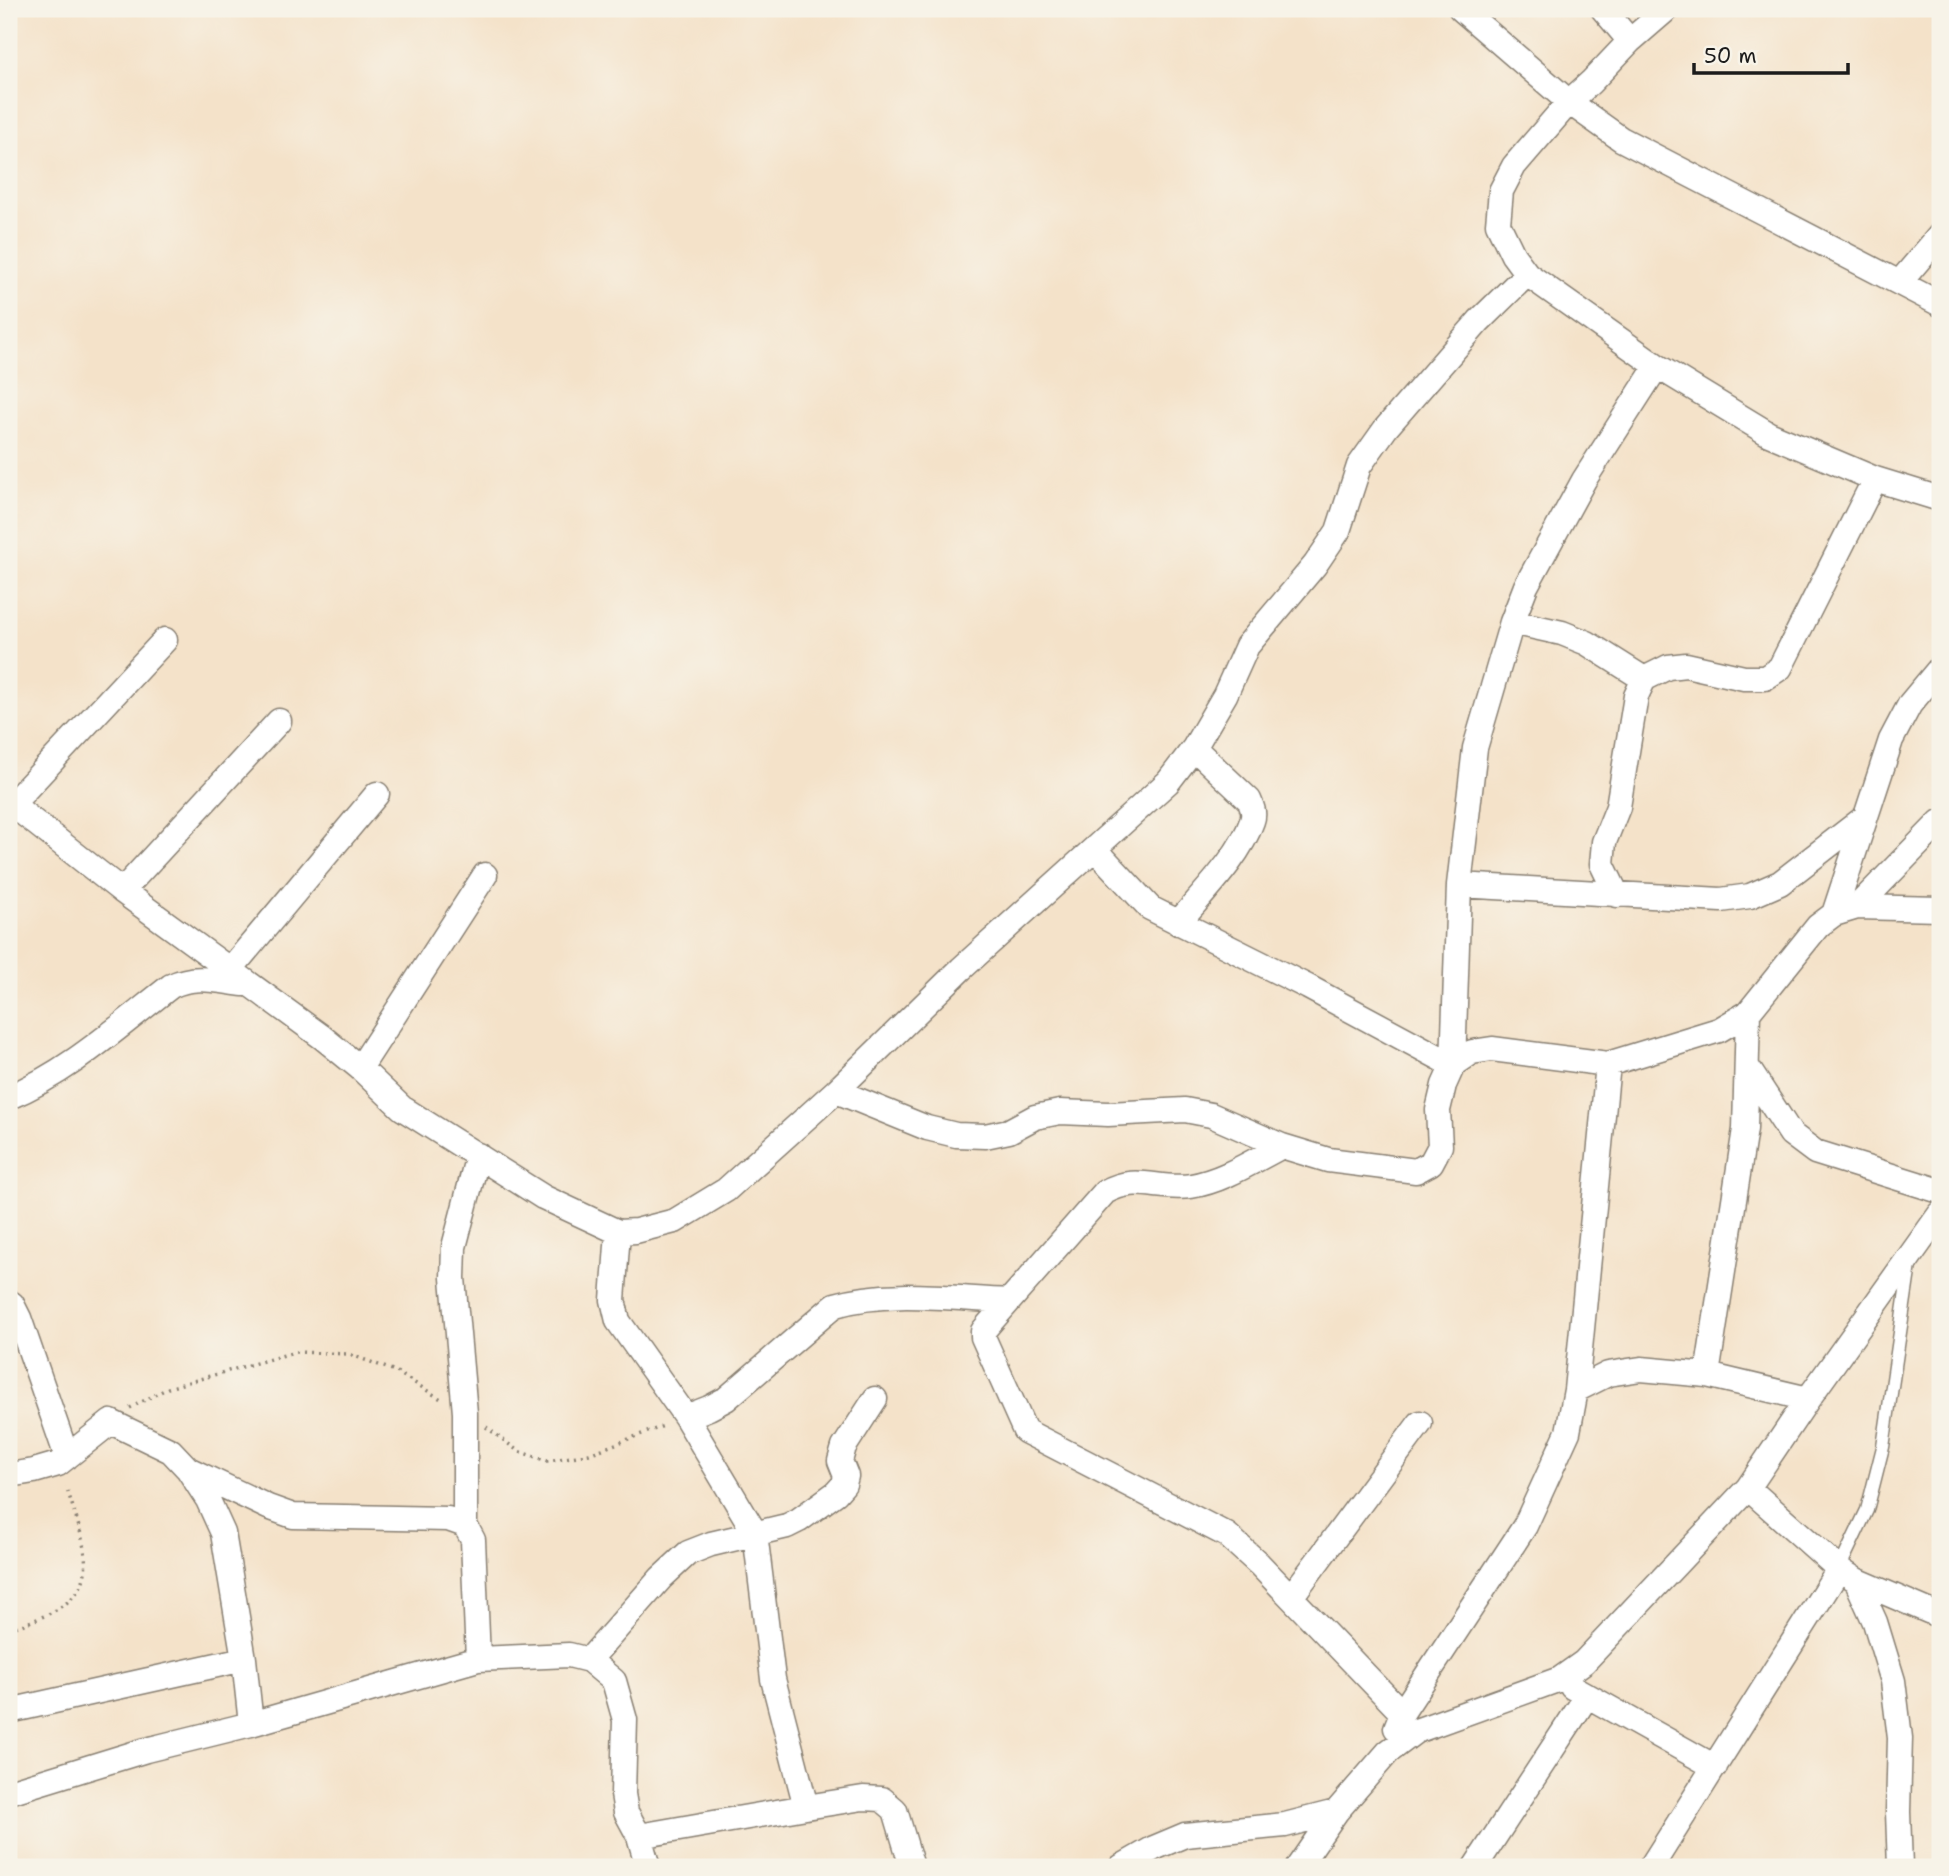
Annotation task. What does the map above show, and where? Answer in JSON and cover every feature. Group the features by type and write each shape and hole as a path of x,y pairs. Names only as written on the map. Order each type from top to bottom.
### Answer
{"street":[{"path":"1461,9 1569,102 1621,139 1940,304"},
{"path":"1603,9 1630,41"},
{"path":"1667,9 1630,41 1569,102 1514,166 1501,191 1498,224 1513,255 1527,274 1657,366 1769,434 1875,479 1940,499"},
{"path":"1900,282 1940,235"},
{"path":"166,640 10,803 122,891 311,1030 360,1069 402,1108 543,1198 618,1232 636,1231 675,1221 726,1190 836,1091 961,969 1167,782 1194,748 1225,695 1247,646 1315,565 1338,531 1359,466 1386,428 1479,321 1527,274"},
{"path":"836,1091 927,1128 956,1135 985,1136 1009,1131 1035,1117 1059,1112 1108,1114 1185,1110 1211,1115 1282,1146 1328,1160 1416,1171 1431,1163 1440,1146 1438,1110 1444,1085 1453,1065 1459,885 1475,748 1512,622 1526,586 1584,480 1657,366"},
{"path":"1617,895 1602,864 1604,842 1618,807 1636,696 1644,679 1668,667 1686,666 1744,678 1765,678 1780,667 1875,479"},
{"path":"1512,622 1562,633 1587,643 1644,679"},
{"path":"1845,911 1864,818 1891,740 1910,704 1940,668"},
{"path":"122,891 279,721"},
{"path":"1178,923 1235,853 1252,820 1254,810 1250,800 1194,748"},
{"path":"239,978 377,794"},
{"path":"1459,885 1721,900 1751,896 1780,883 1864,818"},
{"path":"1453,1065 1472,1052 1492,1049 1608,1064 1719,1030 1748,1013 1818,926 1845,911 1940,822"},
{"path":"1095,849 1150,908 1308,987 1453,1065"},
{"path":"360,1069 485,875"},
{"path":"1845,911 1940,909"},
{"path":"9,1097 31,1087 80,1056 171,986 184,979 239,978"},
{"path":"1707,1375 1745,1129 1748,1013"},
{"path":"1388,1752 1402,1713 1525,1526 1568,1432 1576,1390 1608,1064"},
{"path":"1748,1068 1791,1134 1815,1152 1940,1191"},
{"path":"1282,1146 1213,1181 1168,1188 1138,1182 1119,1184 1105,1192 983,1331 983,1337 1025,1431 1227,1535 1259,1564 1402,1713"},
{"path":"478,1155 454,1247 453,1278 465,1413 465,1525 473,1540 478,1659"},
{"path":"1298,1867 1336,1812 1388,1752 1416,1731 1560,1679 1584,1662 1748,1488 1940,1214"},
{"path":"618,1232 613,1300 618,1321 686,1417 754,1533 773,1679 806,1807"},
{"path":"686,1417 709,1409 726,1399 835,1305 857,1298 888,1297 1009,1301"},
{"path":"9,1302 19,1318 63,1460"},
{"path":"1576,1390 1608,1374 1641,1369 1707,1375 1808,1399"},
{"path":"589,1660 661,1578 688,1553 711,1544 787,1526 799,1520 844,1484 846,1476 841,1461 844,1447 875,1399"},
{"path":"9,1475 34,1471 63,1460 111,1422 171,1451 188,1469 208,1500 223,1533 244,1659 251,1724"},
{"path":"1291,1597 1420,1423"},
{"path":"188,1469 293,1516 449,1520 465,1525"},
{"path":"1748,1488 1848,1575 1940,1616"},
{"path":"1651,1867 1715,1767 1848,1575"},
{"path":"1848,1575 1875,1622 1893,1681 1900,1738 1898,1866"},
{"path":"9,1792 146,1750 251,1724 478,1659 569,1655 589,1660 614,1681 625,1720 623,1794 626,1812 639,1836 648,1867"},
{"path":"9,1711 244,1659"},
{"path":"1560,1679 1715,1767"},
{"path":"1475,1867 1587,1696"},
{"path":"639,1836 863,1798 882,1799 895,1811 912,1867"},
{"path":"1121,1867 1154,1848 1185,1835 1285,1825 1336,1812"}],"lane":[{"path":"1848,1575 1883,1447 1912,1254"}],"path":[{"path":"111,1422 133,1406 168,1388 295,1352 349,1354 395,1371 465,1413 518,1451 547,1461 589,1454 686,1417"},
{"path":"9,1629 43,1619 72,1600 86,1574 85,1546 63,1460"}]}
